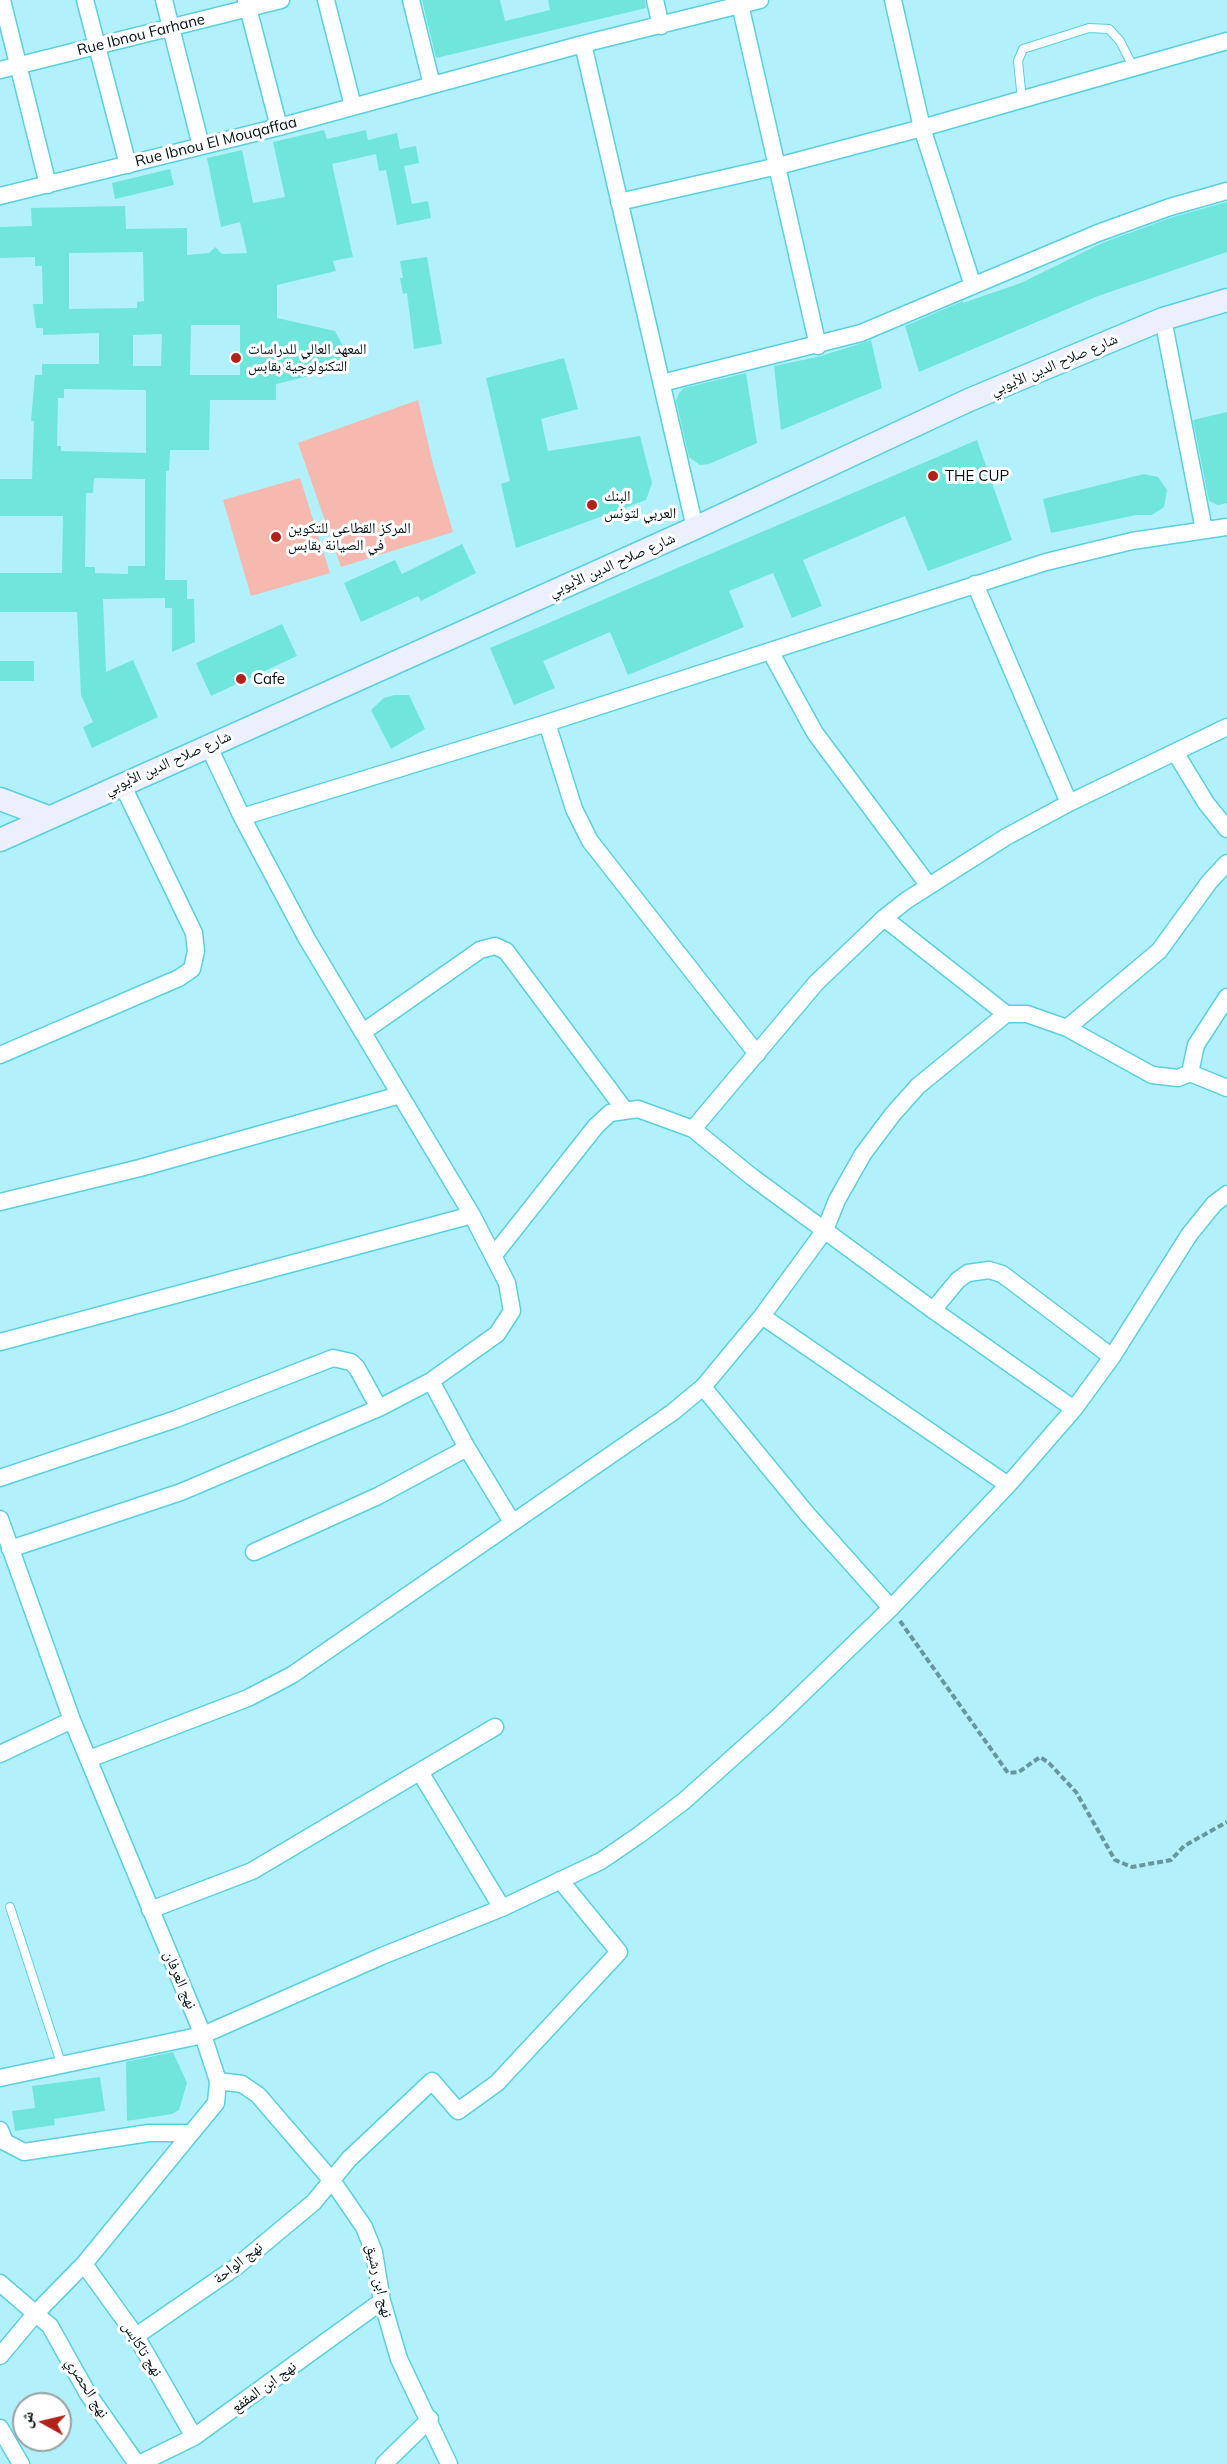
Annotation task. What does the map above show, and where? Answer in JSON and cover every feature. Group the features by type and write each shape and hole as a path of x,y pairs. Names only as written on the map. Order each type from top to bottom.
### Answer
{"main road":[{"name":"شارع صلاح الدين الأيوبي","path":"0,840 694,528 969,400 1163,320 1227,300"},
{"path":"0,799 48,817"}],"street":[{"path":"2,0 48,185"},
{"path":"85,0 128,165"},
{"path":"164,0 201,146"},
{"name":"Rue Ibnou Farhane","path":"0,70 171,27 247,4 281,0"},
{"path":"326,0 353,106"},
{"path":"411,0 432,85"},
{"path":"655,0 661,26"},
{"name":"Rue Ibnou El Mouqaffaa","path":"0,196 279,127 583,44 661,26 739,2 760,0"},
{"path":"893,0 922,128 973,286"},
{"path":"739,2 818,346"},
{"path":"247,4 279,127"},
{"path":"619,201 778,166 922,128 1227,40"},
{"path":"583,44 694,528"},
{"path":"662,383 818,346 871,329 1098,233 1170,207 1227,191"},
{"path":"1163,320 1204,530"},
{"path":"242,817 547,723 1046,562 1132,541 1227,527"},
{"path":"975,584 1069,803"},
{"path":"770,651 815,733 929,886"},
{"path":"547,723 574,809 590,841 757,1054"},
{"path":"693,1129 816,982 884,918 1006,837 1069,803 1227,727"},
{"path":"10,1549 181,1492 269,1457 379,1408 431,1381 497,1334 507,1323 512,1311 511,1298 494,1255 307,939 242,817 208,745"},
{"path":"1175,752 1206,803 1227,830"},
{"path":"0,1055 179,978 192,969 196,951 194,933 122,784"},
{"path":"1067,1028 1158,951 1172,936 1210,880 1227,863"},
{"path":"884,918 1005,1014 1027,1014 1067,1028 1152,1075 1178,1078 1190,1073 1227,1088"},
{"path":"363,1032 480,950 495,946 506,951 624,1109"},
{"path":"1190,1073 1196,1045 1227,997"},
{"path":"89,1759 248,1698 292,1675 640,1436 703,1387 762,1316 825,1230 837,1200 863,1154 893,1114 918,1086 1005,1014"},
{"path":"0,1202 140,1168 400,1095"},
{"path":"494,1255 596,1126 610,1113 624,1109 638,1109 693,1129 752,1177 933,1310 1074,1409"},
{"path":"0,2078 203,2035 382,1956 502,1908 601,1861 684,1801 891,1608 1008,1485 1074,1409 1113,1357 1189,1235 1214,1204 1227,1194"},
{"path":"0,1342 472,1215"},
{"path":"933,1310 958,1280 968,1273 989,1270 1002,1274 1113,1357"},
{"path":"762,1316 1008,1485"},
{"path":"0,1478 176,1419 333,1358 351,1362 357,1368 379,1408"},
{"path":"431,1381 467,1448 512,1522"},
{"path":"703,1387 807,1514 891,1608"},
{"path":"254,1552 378,1496 467,1448"},
{"name":"نهج العرفان","path":"0,1519 72,1720 203,2035 218,2081"},
{"path":"0,1754 72,1720"},
{"path":"150,1910 252,1871 495,1727"},
{"path":"420,1772 502,1908"},
{"name":"نهج الواحة","path":"136,2336 236,2267 314,2202 333,2182 349,2159 432,2081 458,2111 497,2083 619,1952 560,1880"},
{"path":"0,2356 36,2313 84,2264 216,2103 218,2081"},
{"name":"نهج ابن رشيق","path":"218,2081 242,2084 258,2095 333,2182 364,2227 374,2252 382,2301 399,2359 430,2419 449,2464"},
{"path":"0,2130 5,2142 24,2152 149,2133 191,2133"},
{"name":"نهج تاكابس","path":"84,2264 136,2336 194,2437"},
{"name":"نهج الحصري","path":"0,2283 50,2326 88,2394 138,2464"},
{"name":"نهج ابن المقفع","path":"138,2464 194,2437 382,2301"},
{"path":"384,2464 430,2419"},
{"path":"0,2428 21,2464"}],"lane":[{"path":"1022,100 1018,61 1023,49 1089,28 1110,29 1120,41 1133,67"},
{"path":"10,1907 62,2066"}],"path":[{"path":"891,1608 1008,1773 1019,1772 1040,1757 1049,1763 1076,1792 1115,1860 1132,1867 1171,1860 1184,1846 1227,1822"}],"shaded area":[{"path":"418,400 433,464 453,532 341,567 298,443"},
{"name":"المركز القطاعى للتكوين في الصيانة بقابس","path":"300,478 330,573 251,596 223,500"}],"building":[{"path":"422,0 500,0 505,21 550,10 548,0 645,0 646,8 436,58"},
{"path":"324,130 327,139 366,130 368,140 397,133 400,149 416,146 419,163 404,166 412,204 428,201 431,218 397,225 386,170 379,171 376,154 332,164 353,257 333,261 336,271 277,285 277,318 335,331 342,344 341,360 335,370 276,384 276,400 210,400 209,450 170,450 169,471 166,471 165,580 187,580 187,599 194,599 195,642 172,652 172,608 165,608 165,598 103,599 106,672 133,660 158,717 92,748 83,727 93,722 81,695 77,612 0,612 0,573 62,573 63,516 0,516 0,479 32,479 34,421 31,421 35,375 42,375 42,364 99,364 99,333 43,335 43,328 36,328 33,304 43,304 42,266 35,266 35,257 0,258 0,227 32,226 31,208 125,206 126,229 187,228 187,255 209,253 215,247 222,254 247,253 240,222 221,227 207,158 242,150 253,203 285,197 273,142","holes":["143,252 144,301 137,302 137,308 69,309 69,253","191,325 240,325 240,375 190,375","162,334 161,366 133,366 133,335","64,389 146,390 146,453 61,451 61,446 57,446 58,398 64,398","94,478 145,479 145,566 128,566 128,574 95,573 95,567 85,567 86,493 93,493"]},
{"path":"170,169 174,185 115,199 112,183"},
{"path":"1227,202 1227,252 1098,296 919,372 905,326 963,301 963,303 1021,283 1102,243 1173,217"},
{"path":"427,257 442,344 414,349 407,293 403,294 400,278 403,278 400,261"},
{"path":"871,340 882,388 781,430 774,366 821,356"},
{"path":"564,358 578,409 541,419 548,451 640,436 652,483 646,500 516,548 501,484 510,481 486,378"},
{"path":"746,373 757,443 709,464 700,465 689,457 676,401 679,393 684,388"},
{"path":"1227,412 1227,503 1218,505 1209,501 1193,420"},
{"path":"977,440 1012,540 928,571 905,516 803,560 822,606 792,618 773,573 729,591 744,627 628,675 610,632 543,661 555,688 514,705 490,648"},
{"path":"1144,474 1158,477 1167,490 1164,507 1152,515 1136,515 1051,533 1043,499"},
{"path":"462,544 476,573 421,601 418,596 361,622 344,583 395,560 402,574"},
{"path":"282,624 297,656 211,696 196,663"},
{"path":"0,661 34,661 34,681 0,681"},
{"path":"409,695 425,729 391,749 371,710 384,698"},
{"path":"173,2052 187,2083 179,2110 172,2114 127,2121 126,2062"},
{"path":"100,2077 105,2111 54,2119 55,2125 15,2131 12,2111 35,2108 32,2086"}],"place":[{"name":"المعهد العالي للدراسات التكنولوجية بقابس","path":"236,358"},
{"name":"THE CUP","path":"933,476"},
{"name":"البنك العربي لتونس","path":"592,505"},
{"name":"المركز القطاعى للتكوين في الصيانة بقابس","path":"276,537"},
{"name":"Cafe","path":"241,679"}]}
